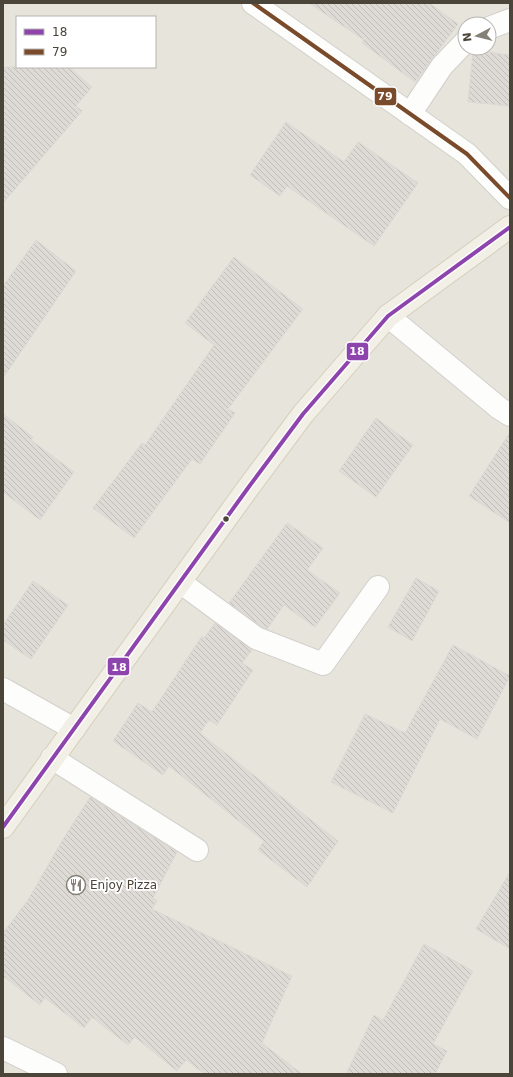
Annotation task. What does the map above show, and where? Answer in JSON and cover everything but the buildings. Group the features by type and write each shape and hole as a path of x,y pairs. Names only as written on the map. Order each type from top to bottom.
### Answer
{"main road":[{"path":"3,826 303,414 388,316 510,227"}],"street":[{"path":"253,3 467,154 510,198"},
{"path":"497,25 510,20"},
{"path":"410,114 442,66 457,50"},
{"path":"388,316 499,408 510,415"},
{"path":"180,582 256,638 323,664 378,586"},
{"path":"3,689 74,729"},
{"path":"52,758 197,850"},
{"path":"3,1048 56,1074"}],"shaded area":[{"path":"3,3 510,3 510,1074 3,1074"}],"transit line":[{"name":"79","path":"253,3 467,154 510,198"},
{"name":"18","path":"3,827 303,414 388,316 510,227"}],"place":[{"name":"Enjoy Pizza","path":"76,885"}]}
